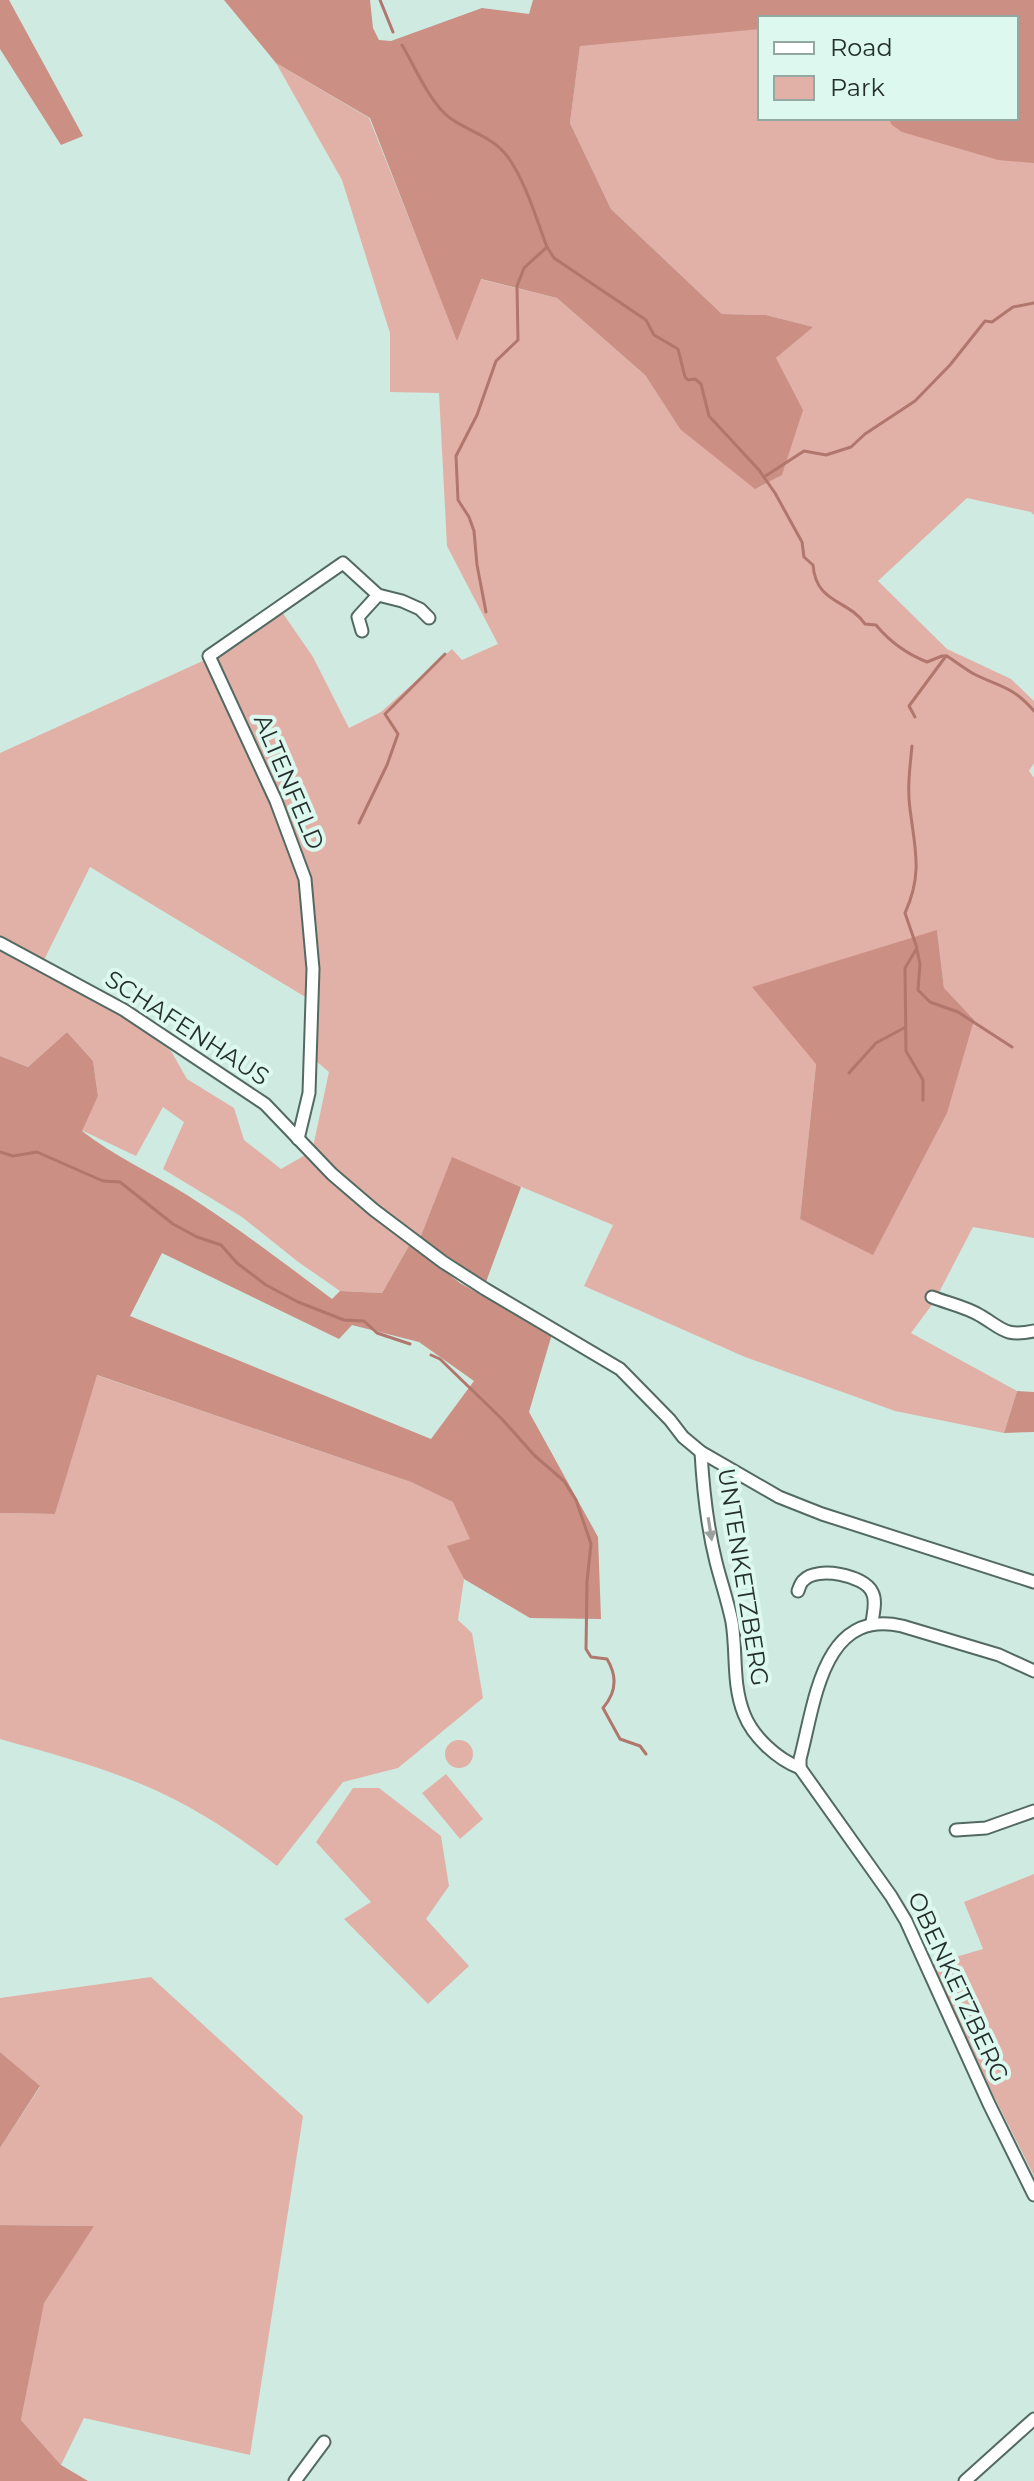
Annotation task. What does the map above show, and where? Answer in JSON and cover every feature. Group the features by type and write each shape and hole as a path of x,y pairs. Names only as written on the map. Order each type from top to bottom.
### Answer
{"street":[{"name":"ALTENFELD","path":"298,1139 309,1093 312,985 305,879 276,801 209,656 343,563 378,595 420,609 429,618"},
{"path":"362,631 358,617 378,595"},
{"name":"SCHAFENHAUS","path":"0,943 137,1018 265,1104 332,1174"},
{"name":"UNTENKETZBERG","path":"332,1174 443,1262 620,1369 683,1437 701,1452 715,1559 732,1622 737,1684 744,1715 754,1732 780,1758 800,1768"},
{"path":"932,1297 981,1316 998,1329 1018,1333 1034,1331"},
{"path":"701,1452 779,1497 822,1514 1034,1582"},
{"path":"798,1591 802,1581 812,1574 834,1572 860,1581 872,1591 872,1623"},
{"path":"800,1768 807,1732 830,1659 856,1628 872,1623 902,1626 983,1650 1034,1671"},
{"name":"OBENKETZBERG","path":"800,1768 906,1921 1034,2195"},
{"path":"956,1830 986,1828 1034,1811"},
{"path":"965,2481 1034,2419"},
{"path":"295,2481 324,2442"}],"green space":[{"path":"1034,0 1034,515 967,498 878,581 947,649 1011,679 1034,701 1034,763 1029,771 1034,778 1034,1238 973,1227 934,1302 911,1333 1017,1391 1004,1433 895,1411 745,1357 584,1286 613,1225 452,1158 420,1238 313,1147 329,1072 316,1061 317,1004 90,867 44,960 0,939 0,753 218,654 282,612 313,657 349,728 381,712 452,649 462,660 498,644 447,546 439,393 390,392 390,333 342,180 276,63 369,118 457,339 480,279 557,298 645,375 680,429 776,358 812,327 766,315 722,314 611,209 570,123 580,46 530,15","holes":["937,930 944,988 800,1219 816,1064"]},
{"path":"0,948 136,1023 171,1051 187,1079 234,1108 244,1140 281,1169 307,1154 328,1178 410,1244 382,1293 340,1291 242,1217 163,1169 184,1122 163,1107 136,1156 81,1130 98,1096 93,1061 67,1032 28,1067 0,1056"},
{"path":"96,1375 411,1482 454,1502 471,1540 448,1546 464,1579 458,1620 472,1633 483,1698 398,1768 343,1782 277,1866 214,1822 163,1794 92,1766 0,1739 0,1513 55,1514"},
{"path":"459,1740 469,1744 473,1754 469,1764 459,1768 449,1764 445,1754 449,1744"},
{"path":"446,1774 483,1819 460,1839 422,1793"},
{"path":"353,1788 379,1788 441,1836 449,1886 426,1919 469,1966 428,2004 344,1919 371,1902 316,1842"},
{"path":"1034,1874 1034,2176 956,2021 932,1964 983,1949 964,1902"},
{"path":"151,1977 303,2116 250,2455 84,2418 61,2465 21,2420 43,2303 93,2226 0,2225 0,2148 40,2087 0,2052 0,1998"}],"shaded area":[{"path":"0,0 9,0 83,136 61,145 0,49"},
{"path":"224,0 370,0 373,28 379,40 391,41 482,8 529,14 533,0 1034,0 1034,163 998,160 902,132 889,120 1018,120 1018,16 758,16 758,29 580,46 570,123 611,209 722,314 766,315 813,327 776,358 803,410 782,475 755,489 680,429 645,375 557,298 481,279 457,341 370,118 276,63"},
{"path":"937,930 944,988 974,1020 947,1113 873,1255 800,1219 816,1064 752,987"},
{"path":"67,1032 93,1061 98,1096 82,1131 206,1207 332,1299 340,1291 382,1293 410,1244 460,1283 552,1334 529,1412 598,1537 601,1619 530,1618 464,1579 447,1546 470,1539 453,1502 411,1482 97,1375 55,1514 0,1513 0,1056 28,1067","holes":["162,1253 339,1339 352,1325 419,1342 474,1381 431,1439 130,1316"]},
{"path":"452,1157 521,1187 486,1282 420,1238"},
{"path":"1017,1391 1034,1392 1034,1432 1004,1433"},
{"path":"0,2052 40,2086 0,2148"},
{"path":"0,2225 94,2226 44,2303 21,2420 61,2465 88,2481 0,2481"}],"waterway":[{"path":"380,0 393,32"},
{"path":"402,45 443,112 490,141 510,160 526,191 547,247 524,268 517,286 518,340 496,361 477,415 456,456 458,500 474,531 486,612"},
{"path":"547,247 554,258 646,320 654,335 678,349 685,377 701,384 709,416 759,470 775,493 802,542 804,557 813,565 815,578 826,594 865,624 876,625 893,642 913,655 927,662 947,656 974,674 1013,692 1034,711"},
{"path":"764,477 804,451 826,455 851,447 915,401 950,365 985,321 992,322 1013,307 1034,303"},
{"path":"359,823 398,734 385,714 445,654"},
{"path":"915,717 909,706 946,656"},
{"path":"912,746 909,793 916,874 905,913 917,948 905,968 906,1051 923,1080 923,1100"},
{"path":"917,950 920,964 918,990 930,1002 958,1012 1012,1047"},
{"path":"849,1073 876,1043 904,1028"},
{"path":"0,1152 13,1156 37,1152 103,1181 120,1182 173,1224 221,1245 237,1263 266,1285 298,1302 344,1320 364,1321 377,1333 410,1344"},
{"path":"431,1355 440,1359 502,1419 534,1455 564,1481 576,1500 591,1544 586,1649 591,1657 607,1659 611,1666 614,1685 611,1697 603,1708 620,1739 640,1746 646,1754"}]}
